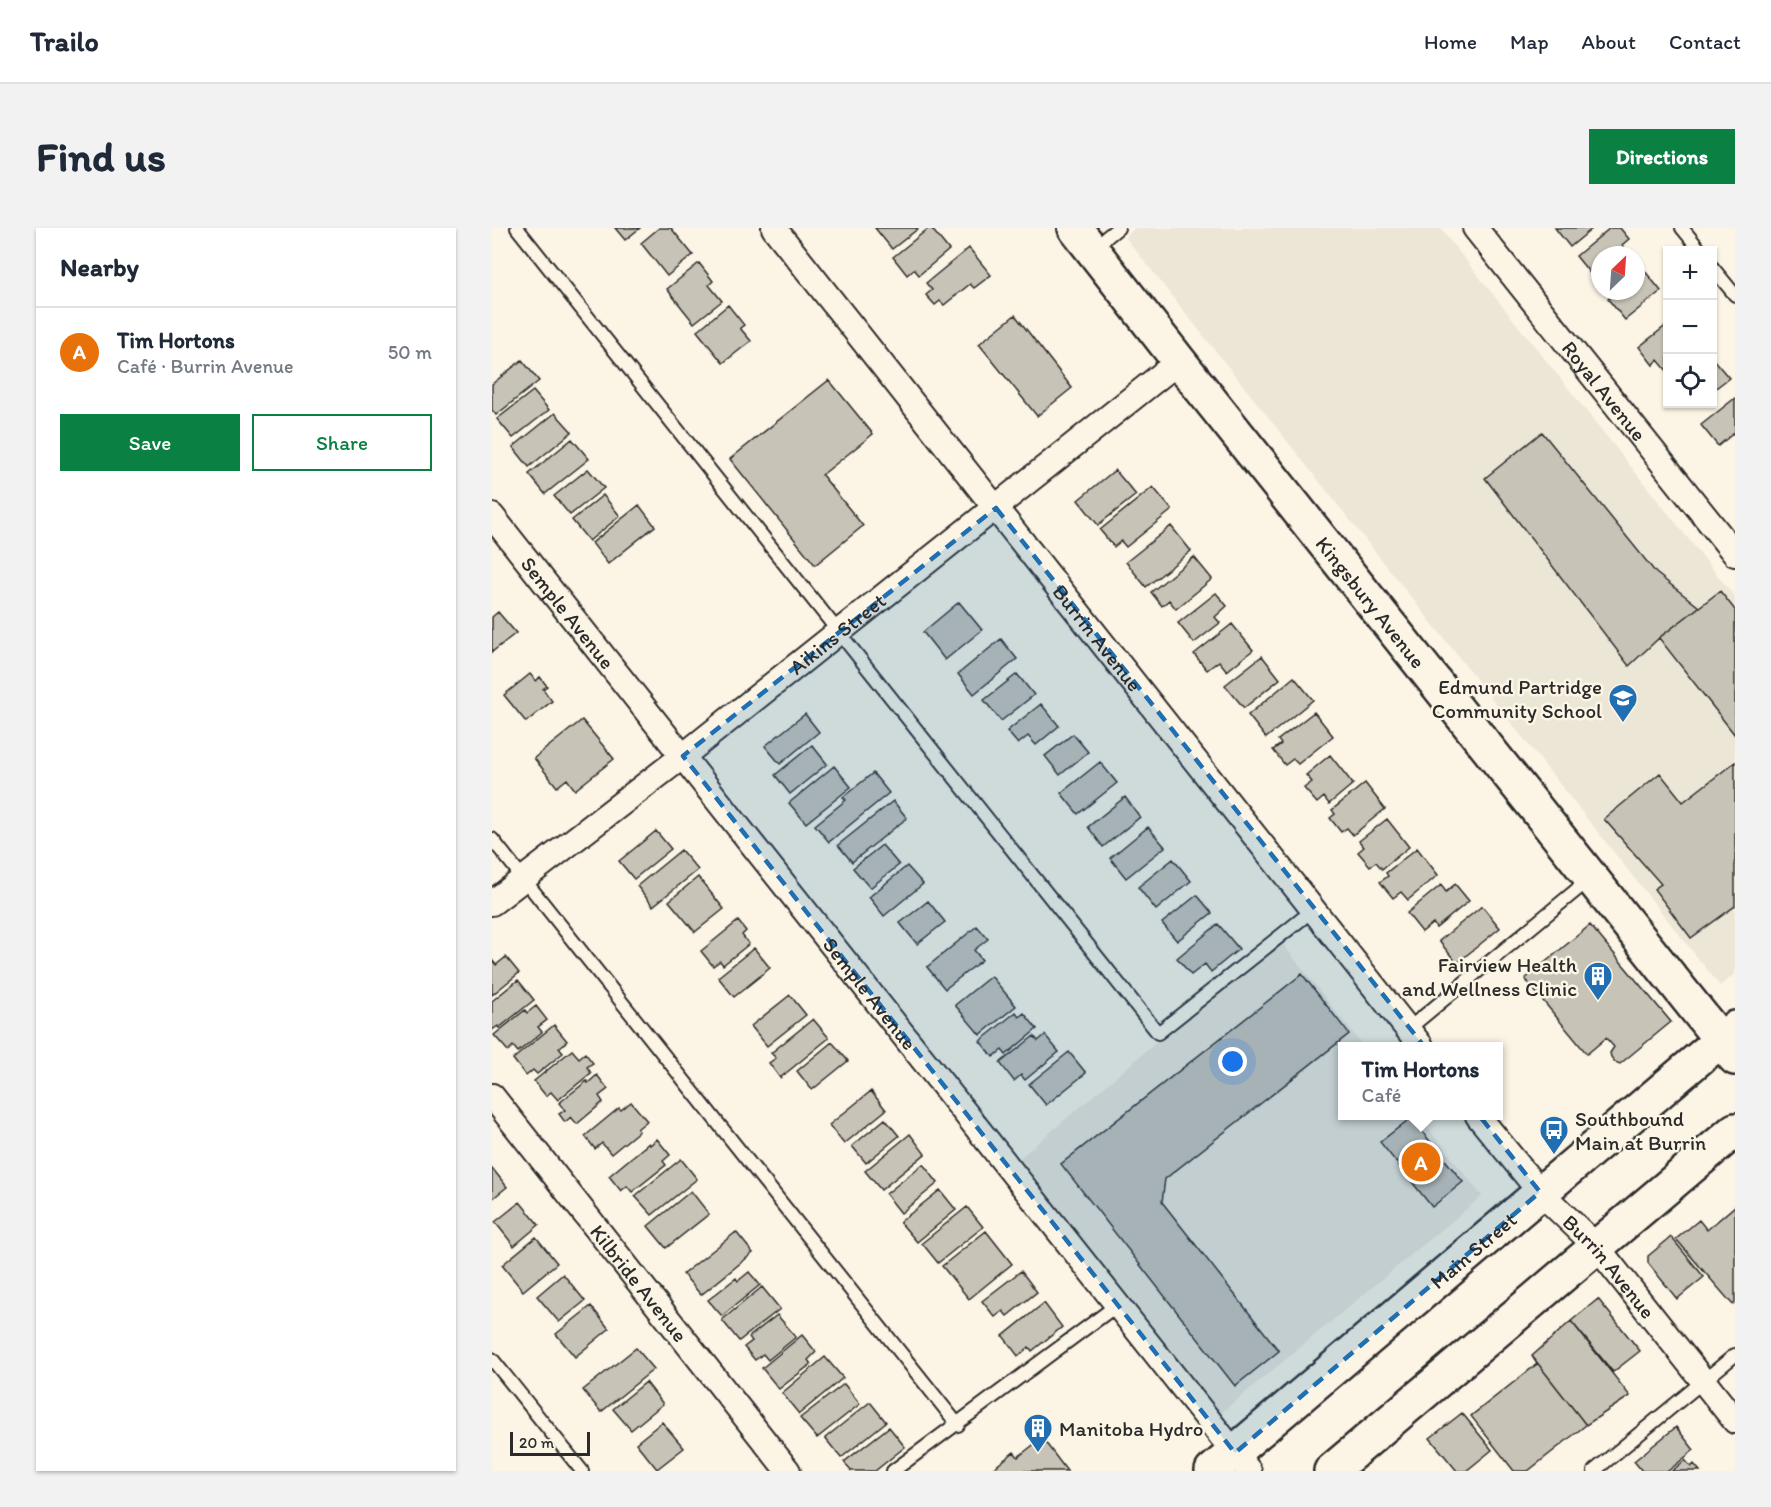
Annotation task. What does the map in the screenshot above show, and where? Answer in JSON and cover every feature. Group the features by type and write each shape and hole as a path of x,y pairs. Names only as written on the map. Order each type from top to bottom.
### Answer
{"main road":[{"name":"Kingsbury Avenue","path":"1084,238 1179,361 1592,878 1730,1042"},
{"name":"Main Street","path":"1232,1465 1540,1192 1730,1042"},
{"path":"1331,1471 1735,1130"}],"street":[{"name":"Burrin Avenue","path":"774,228 1414,1038"},
{"name":"Royal Avenue","path":"1474,228 1735,554"},
{"name":"Aikins Street","path":"492,903 684,756 1179,361"},
{"name":"Semple Avenue","path":"492,516 1117,1305 1232,1465"},
{"name":"Kilbride Avenue","path":"492,1096 788,1471"},
{"name":"Burrin Avenue","path":"1481,1120 1540,1192 1597,1246 1735,1421"}],"lane":[{"path":"517,228 1158,1033 1313,910"},
{"path":"1084,238 1118,228"},
{"path":"1682,228 1697,246"},
{"path":"1717,272 1735,295"},
{"path":"492,839 958,1425"},
{"path":"1414,1038 1592,878"},
{"path":"893,1471 1117,1305"},
{"path":"1594,1471 1735,1355"},
{"path":"492,1359 582,1471"}],"highlighted area":[{"path":"996,508 1540,1192 1235,1453 683,756"}],"shaded area":[{"name":"Edmund Partridge Community School","path":"1135,228 1440,228 1735,597 1735,974 1720,986 1125,237"},
{"path":"1279,939 1360,1042 1338,1042 1338,1120 1421,1120 1482,1196 1210,1422 1008,1168"}],"building":[{"path":"615,228 640,228 625,240"},
{"path":"659,228 671,228 693,255 667,276 641,243"},
{"path":"875,228 919,228 892,249"},
{"path":"929,228 949,250 919,275 914,269 907,275 893,257"},
{"path":"1555,228 1593,228 1570,247"},
{"path":"1610,228 1620,228 1629,239 1623,246 1591,246 1591,275 1576,256"},
{"path":"969,248 991,275 974,288 970,284 944,305 940,301 935,305 926,295 932,290 926,283"},
{"path":"699,263 713,281 709,285 722,301 694,323 667,289"},
{"path":"1645,271 1661,291 1625,320 1609,300 1645,300"},
{"path":"728,305 744,325 740,328 751,341 723,363 697,331"},
{"path":"1015,315 1072,388 1037,416 979,344"},
{"path":"1663,328 1663,366 1658,360 1653,365 1639,347"},
{"path":"522,360 539,381 496,415 492,410 492,384"},
{"path":"1717,364 1729,378 1717,387"},
{"path":"829,380 873,434 822,475 863,526 815,565 730,459"},
{"path":"533,391 549,410 513,438 497,419"},
{"path":"1735,398 1735,432 1718,446 1701,425"},
{"path":"555,413 572,432 529,467 513,447"},
{"path":"1542,432 1656,573 1699,607 1659,638 1629,666 1485,478"},
{"path":"572,439 589,459 545,494 529,474"},
{"path":"588,469 604,488 570,515 554,496"},
{"path":"1115,470 1136,495 1098,525 1078,500"},
{"path":"1153,487 1172,510 1126,547 1121,541 1114,547 1100,530"},
{"path":"603,495 620,516 589,541 572,520"},
{"path":"639,505 655,526 608,564 592,543"},
{"path":"1171,526 1191,551 1146,587 1126,562"},
{"path":"1194,557 1212,579 1176,609 1169,600 1162,606 1151,592"},
{"path":"1720,591 1735,610 1735,735 1659,638"},
{"path":"1216,593 1227,606 1215,617 1220,623 1194,643 1178,623"},
{"path":"959,602 982,630 945,660 923,632"},
{"path":"498,612 516,633 492,652 492,617"},
{"path":"1232,624 1253,650 1227,671 1219,661 1207,670 1194,654"},
{"path":"1001,639 1017,659 974,694 958,674"},
{"path":"1262,656 1280,679 1244,708 1225,685"},
{"path":"530,674 536,681 540,677 547,686 543,689 552,701 526,722 504,695"},
{"path":"1017,674 1034,695 1001,721 984,700"},
{"path":"1294,677 1313,700 1266,738 1248,715"},
{"path":"1041,704 1059,726 1036,745 1028,736 1018,744 1007,731"},
{"path":"1314,712 1333,736 1298,764 1293,759 1285,765 1273,750 1281,744 1278,740"},
{"path":"805,714 819,732 780,764 765,746"},
{"path":"582,720 614,759 575,790 567,779 557,787 534,758"},
{"path":"1073,734 1088,752 1060,775 1045,756"},
{"path":"812,745 827,764 790,794 775,775"},
{"path":"1330,755 1353,784 1329,804 1324,797 1317,803 1304,788 1312,782 1306,775"},
{"path":"1100,762 1117,783 1078,814 1061,793"},
{"path":"1735,762 1735,906 1691,938 1654,889 1661,884 1604,819 1660,773 1683,802"},
{"path":"834,766 851,787 806,823 789,803"},
{"path":"873,773 889,793 829,842 815,825 846,800 843,797"},
{"path":"1365,783 1385,809 1353,835 1347,828 1341,832 1330,818 1335,814 1332,810"},
{"path":"1125,797 1140,817 1103,847 1088,827"},
{"path":"893,801 907,818 852,862 838,845"},
{"path":"1387,819 1409,847 1382,869 1376,862 1370,866 1358,852 1364,847 1359,841"},
{"path":"1148,827 1165,847 1126,878 1110,858"},
{"path":"656,831 671,849 634,879 619,861"},
{"path":"882,845 899,865 870,888 853,868"},
{"path":"1417,848 1438,875 1408,900 1401,892 1393,898 1380,882 1388,876 1386,873"},
{"path":"681,850 698,870 653,906 637,886"},
{"path":"1173,859 1191,881 1156,910 1138,887"},
{"path":"907,866 923,884 884,916 869,897"},
{"path":"698,877 724,909 695,932 669,901"},
{"path":"1455,884 1469,901 1436,928 1433,923 1422,932 1407,913 1441,885 1446,892"},
{"path":"1197,895 1212,913 1177,941 1162,923"},
{"path":"928,901 945,922 917,944 900,923"},
{"path":"1482,906 1500,928 1457,963 1439,941"},
{"path":"738,921 746,931 742,935 749,944 723,965 720,961 713,966 701,951"},
{"path":"1218,924 1239,949 1211,972 1205,964 1191,975 1177,958"},
{"name":"Fairview Health and Wellness Clinic","path":"1590,925 1671,1022 1620,1064 1611,1057 1610,1053 1614,1047 1606,1038 1587,1054 1525,979"},
{"path":"977,926 988,939 974,950 982,960 945,989 927,967"},
{"path":"754,948 770,968 734,997 718,977"},
{"path":"506,957 519,973 492,995 492,960 496,965"},
{"path":"1302,974 1349,1034 1165,1179 1162,1202 1279,1351 1235,1386 1061,1164"},
{"path":"991,976 1016,1006 980,1035 955,1005"},
{"path":"518,980 534,1000 499,1028 498,1026 492,1030 492,1001"},
{"path":"790,995 806,1015 767,1046 751,1026"},
{"path":"536,1006 547,1020 538,1027 542,1032 518,1052 513,1046 508,1051 494,1035 525,1010 527,1013"},
{"path":"1016,1012 1019,1017 1024,1013 1037,1029 1006,1055 1002,1050 993,1057 980,1041"},
{"path":"813,1019 829,1038 780,1078 769,1063 776,1058 771,1053"},
{"path":"554,1025 567,1041 559,1048 563,1053 537,1074 533,1070 526,1076 513,1059"},
{"path":"1045,1035 1059,1052 1025,1080 1021,1075 1014,1081 1000,1063 1034,1036 1038,1041"},
{"path":"832,1042 848,1061 812,1090 797,1071"},
{"path":"572,1050 579,1058 585,1053 593,1063 587,1067 591,1073 558,1100 551,1092 546,1096 534,1081"},
{"path":"1069,1052 1086,1073 1046,1105 1029,1084"},
{"path":"597,1075 608,1089 599,1096 603,1102 577,1124 571,1117 565,1122 559,1114 565,1110 559,1103"},
{"path":"871,1091 886,1110 844,1144 829,1125"},
{"path":"631,1102 647,1121 637,1129 639,1131 611,1154 602,1143 595,1149 585,1136 619,1108 621,1110"},
{"path":"885,1119 899,1136 866,1163 852,1146"},
{"path":"1408,1120 1413,1120 1463,1182 1432,1207 1380,1142"},
{"path":"910,1134 925,1154 881,1190 865,1171"},
{"path":"657,1139 670,1155 663,1161 666,1165 632,1192 627,1186 621,1191 609,1176"},
{"path":"681,1159 697,1179 652,1215 635,1196"},
{"path":"923,1164 938,1183 901,1213 886,1194"},
{"path":"492,1168 507,1187 492,1199"},
{"path":"940,1190 956,1210 917,1242 900,1222"},
{"path":"691,1191 709,1214 666,1248 648,1226"},
{"path":"520,1202 539,1225 514,1246 495,1222"},
{"path":"1735,1206 1735,1303 1733,1305 1676,1239 1699,1220 1707,1230"},
{"path":"967,1207 983,1227 938,1263 922,1243"},
{"path":"986,1231 1012,1264 969,1299 942,1266"},
{"path":"736,1232 753,1253 701,1295 683,1274"},
{"path":"536,1237 557,1263 523,1291 502,1265"},
{"path":"1671,1237 1704,1277 1677,1299 1648,1263 1648,1256"},
{"path":"1021,1271 1037,1292 1007,1316 1003,1311 995,1317 982,1301"},
{"path":"749,1272 760,1285 722,1316 708,1300 736,1278 738,1281"},
{"path":"563,1274 585,1301 559,1322 537,1296"},
{"path":"762,1287 780,1309 739,1341 722,1320"},
{"path":"1598,1299 1640,1351 1613,1372 1571,1321"},
{"path":"1044,1303 1062,1327 1032,1351 1029,1347 1018,1356 1003,1336"},
{"path":"591,1306 609,1329 575,1357 556,1334"},
{"path":"777,1315 796,1337 768,1360 763,1354 755,1360 744,1347 752,1341 749,1337"},
{"path":"1571,1321 1630,1396 1586,1425 1532,1356"},
{"path":"802,1335 816,1352 808,1360 811,1364 779,1389 762,1368"},
{"path":"636,1348 654,1369 601,1412 583,1390"},
{"path":"1532,1356 1586,1425 1528,1471 1514,1471 1471,1416 1537,1364"},
{"path":"825,1357 843,1378 799,1414 782,1393"},
{"path":"646,1382 663,1404 631,1430 613,1409"},
{"path":"844,1384 860,1404 817,1438 800,1418"},
{"path":"870,1402 886,1422 841,1458 825,1438"},
{"path":"1462,1413 1492,1450 1466,1471 1457,1471 1430,1438"},
{"path":"662,1422 684,1448 657,1469 636,1443"},
{"path":"889,1427 905,1447 875,1471 851,1471 844,1462"},
{"path":"1676,1427 1694,1450 1668,1471 1642,1471 1634,1461"},
{"name":"Manitoba Hydro","path":"1042,1438 1067,1471 990,1471 1014,1452 1018,1457"},
{"path":"1685,1460 1691,1467 1694,1464 1700,1471 1672,1471"}],"place":[{"name":"Edmund Partridge Community School","path":"1623,724"},
{"name":"Fairview Health and Wellness Clinic","path":"1598,1002"},
{"name":"Southbound Main at Burrin","path":"1554,1156"},
{"name":"Tim Hortons","path":"1421,1162"},
{"name":"Manitoba Hydro","path":"1038,1454"}]}
